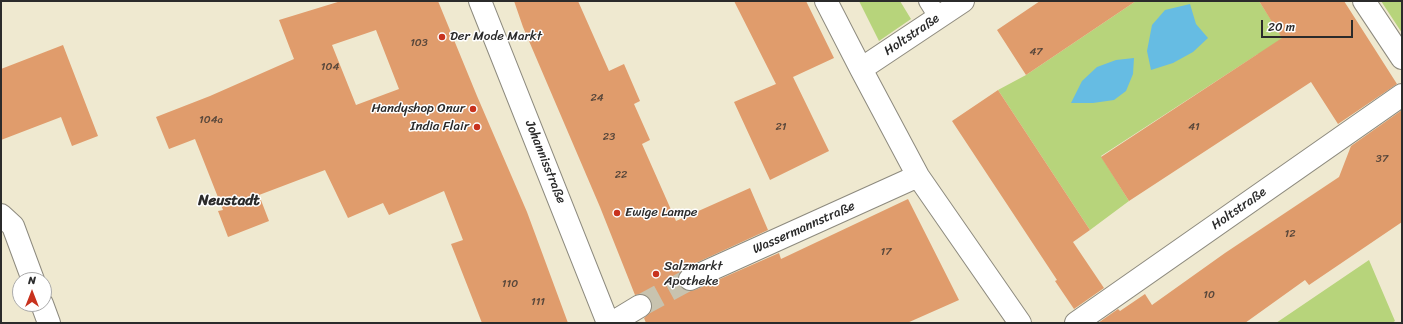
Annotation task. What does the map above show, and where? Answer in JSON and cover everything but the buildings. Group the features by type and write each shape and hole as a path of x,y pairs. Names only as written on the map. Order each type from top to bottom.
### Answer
{"street":[{"name":"Johannisstraße","path":"480,1 608,323"},
{"path":"826,1 918,176 1020,323"},
{"name":"Holtstraße","path":"861,70 933,9 963,1"},
{"path":"1364,1 1402,58"},
{"name":"Holtstraße","path":"1076,323 1402,95"},
{"name":"Wassermannstraße","path":"690,279 918,176"},
{"path":"1,215 13,226 30,272"},
{"path":"612,323 640,306"},
{"path":"45,312 49,323"}],"green space":[{"path":"859,1 900,1 911,19 879,41"},
{"path":"1136,1 1259,1 1311,82 1258,54 1101,156 1129,201 1090,230 998,90 1026,75"},
{"path":"1381,1 1402,1 1402,33"},
{"path":"1369,260 1395,321 1392,323 1276,323"}],"water":[{"path":"1190,4 1196,24 1208,38 1193,52 1173,63 1151,70 1147,51 1152,25 1165,10"},
{"path":"1134,58 1133,74 1126,91 1114,100 1093,103 1071,103 1082,81 1097,67 1116,60"}],"tunnel":[{"path":"640,306 690,279"}],"place":[{"name":"Der Mode Markt","path":"442,37"},
{"name":"Handyshop Onur","path":"473,109"},
{"name":"India Flair","path":"477,127"},
{"name":"Ewige Lampe","path":"617,213"},
{"name":"Salzmarkt Apotheke","path":"656,274"}],"district":[{"name":"Neustadt","path":"229,201"}]}
